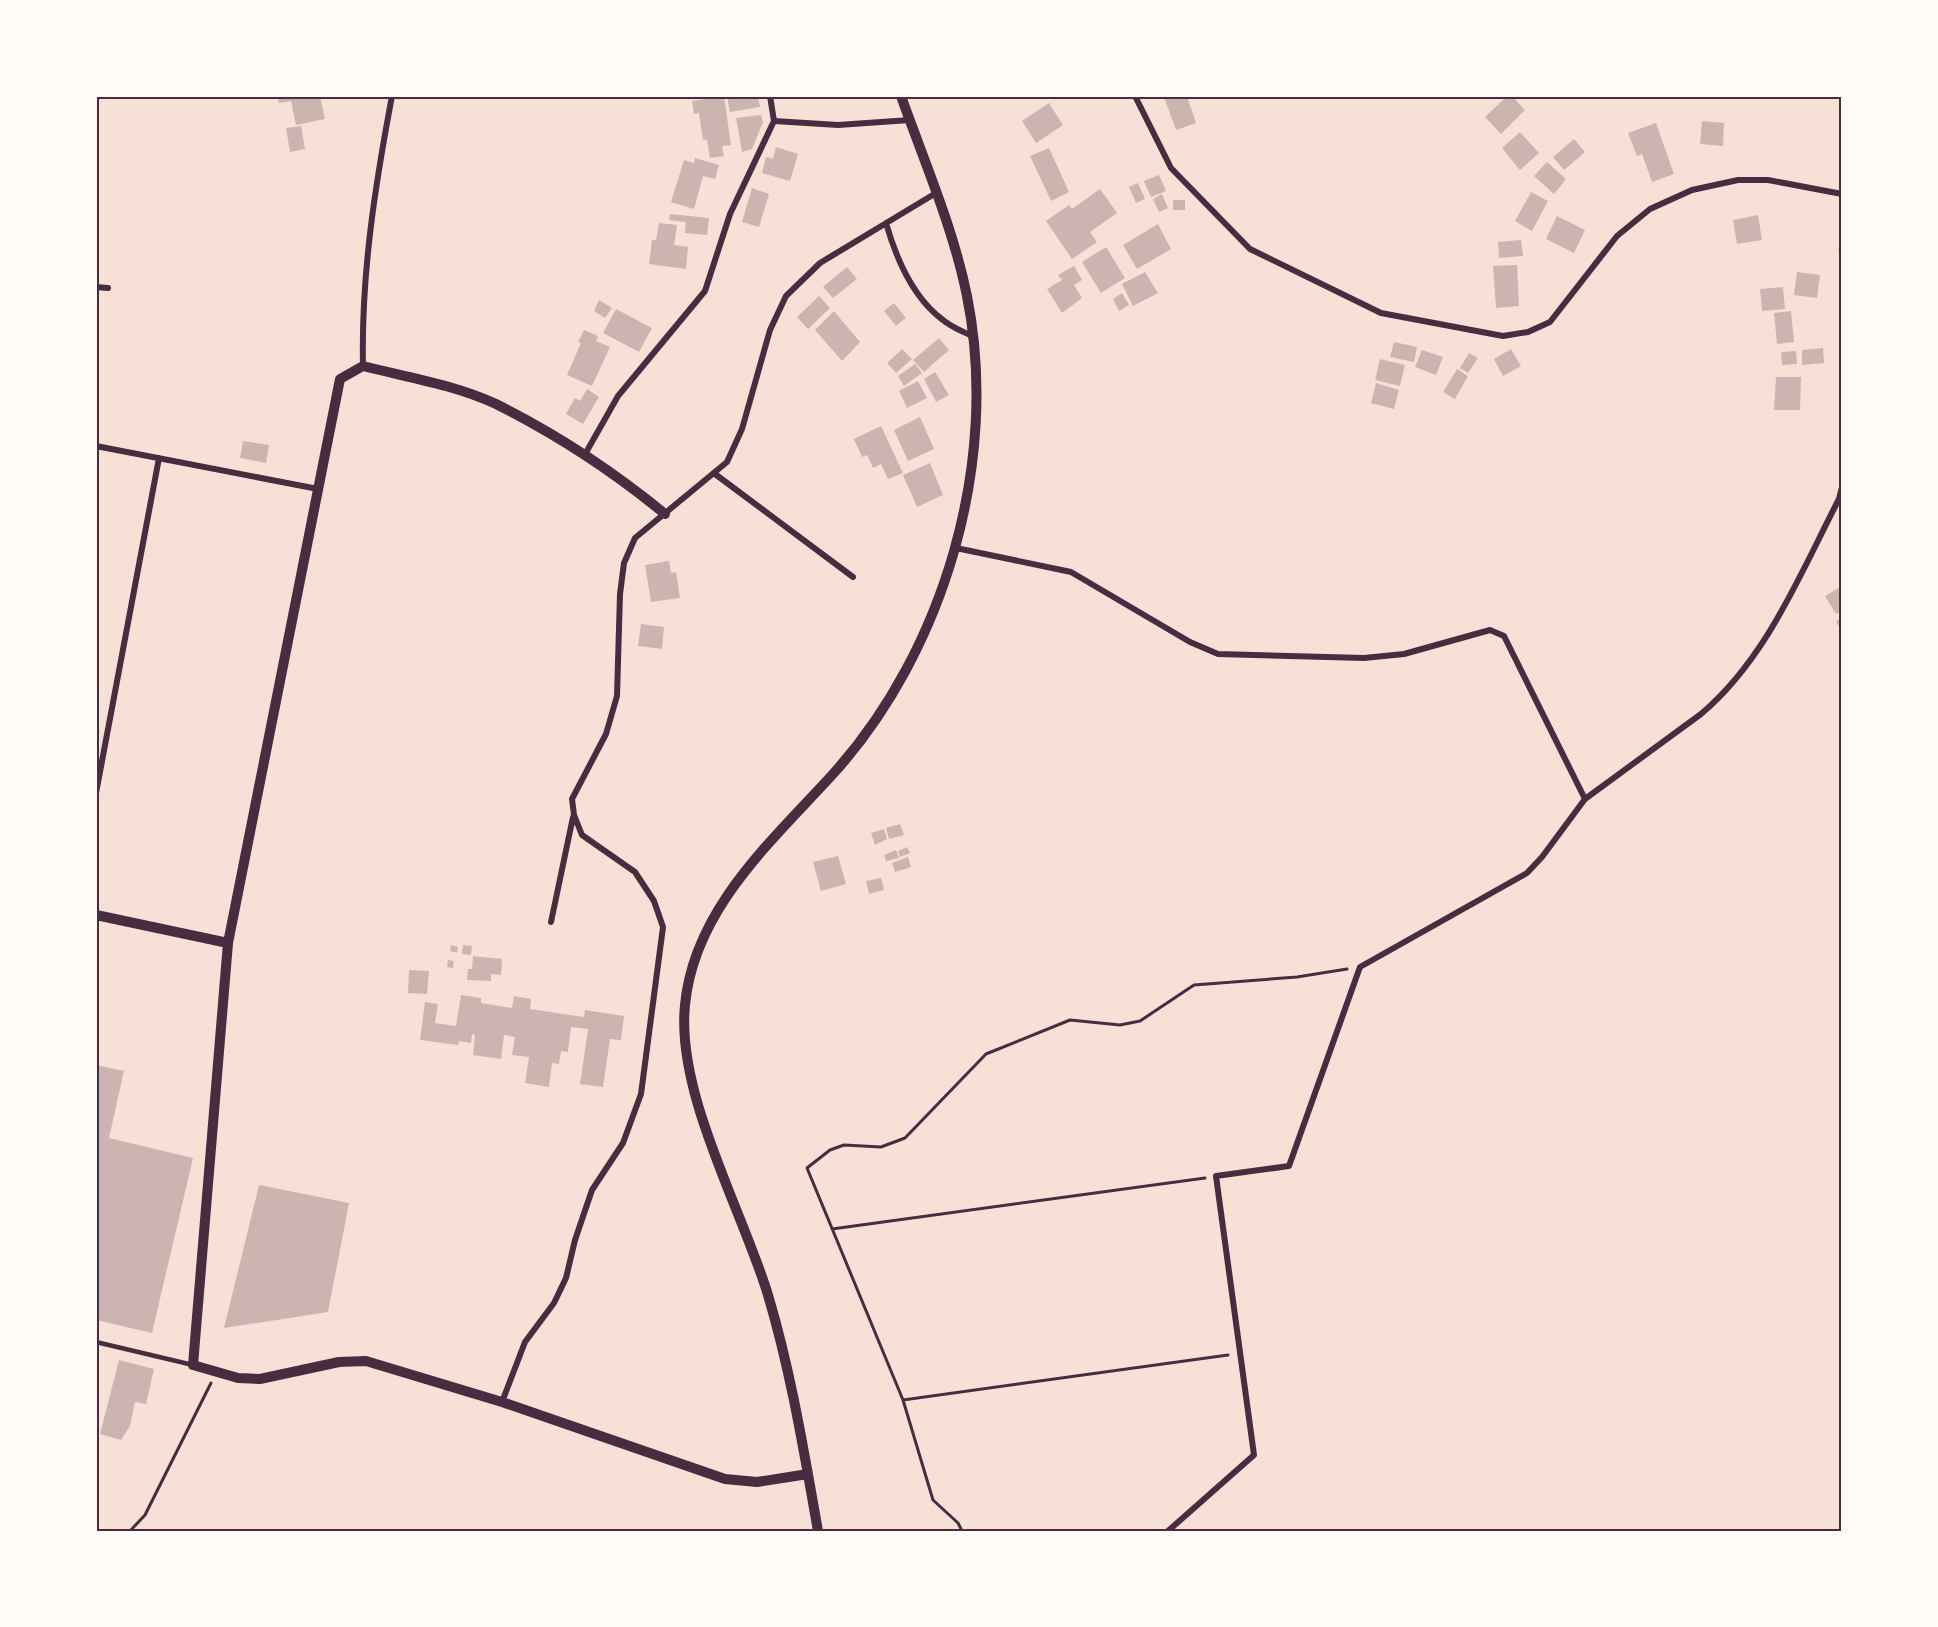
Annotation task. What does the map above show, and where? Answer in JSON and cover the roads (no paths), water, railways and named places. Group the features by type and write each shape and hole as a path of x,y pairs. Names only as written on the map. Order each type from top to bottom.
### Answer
{"street":[{"path":"363,366 362,309 370,224 392,96"},
{"path":"584,456 618,396 705,291 730,214 774,122 770,96"},
{"path":"818,1531 786,1363 768,1295 699,1108 686,1061 684,1008 692,965 707,929 750,866 877,722 908,666 957,548 969,489 977,412 972,337 957,254 901,96"},
{"path":"1135,96 1171,168 1250,249 1381,313 1503,336 1528,332 1550,322 1617,236 1650,208 1692,190 1738,180 1768,180 1842,194"},
{"path":"774,122 838,125 910,120"},
{"path":"502,1402 525,1342 554,1303 566,1278 575,1240 592,1190 622,1143 641,1094 663,927 654,901 635,872 582,835 574,815 572,799 606,734 617,696 624,564 635,538 727,462 742,429 770,330 786,296 820,263 936,193"},
{"path":"886,223 895,255 917,292 942,320 972,337"},
{"path":"96,287 108,288"},
{"path":"665,514 617,474 495,404 437,384 363,366 340,380 228,943 193,1365 238,1378 260,1379 339,1362 366,1361 502,1402 725,1479 757,1482 808,1474"},
{"path":"96,446 318,489"},
{"path":"96,793 159,458"},
{"path":"714,474 853,577"},
{"path":"1168,1531 1254,1455 1216,1176 1288,1166 1360,967 1527,873 1542,857 1585,799 1719,699 1745,668 1778,618 1839,499 1842,487"},
{"path":"957,548 1071,572 1190,642 1218,654 1364,658 1404,654 1490,630 1504,636 1585,799"},
{"path":"551,922 574,815"},
{"path":"96,915 228,943"}],"lane":[{"path":"96,1342 193,1365"}]}
